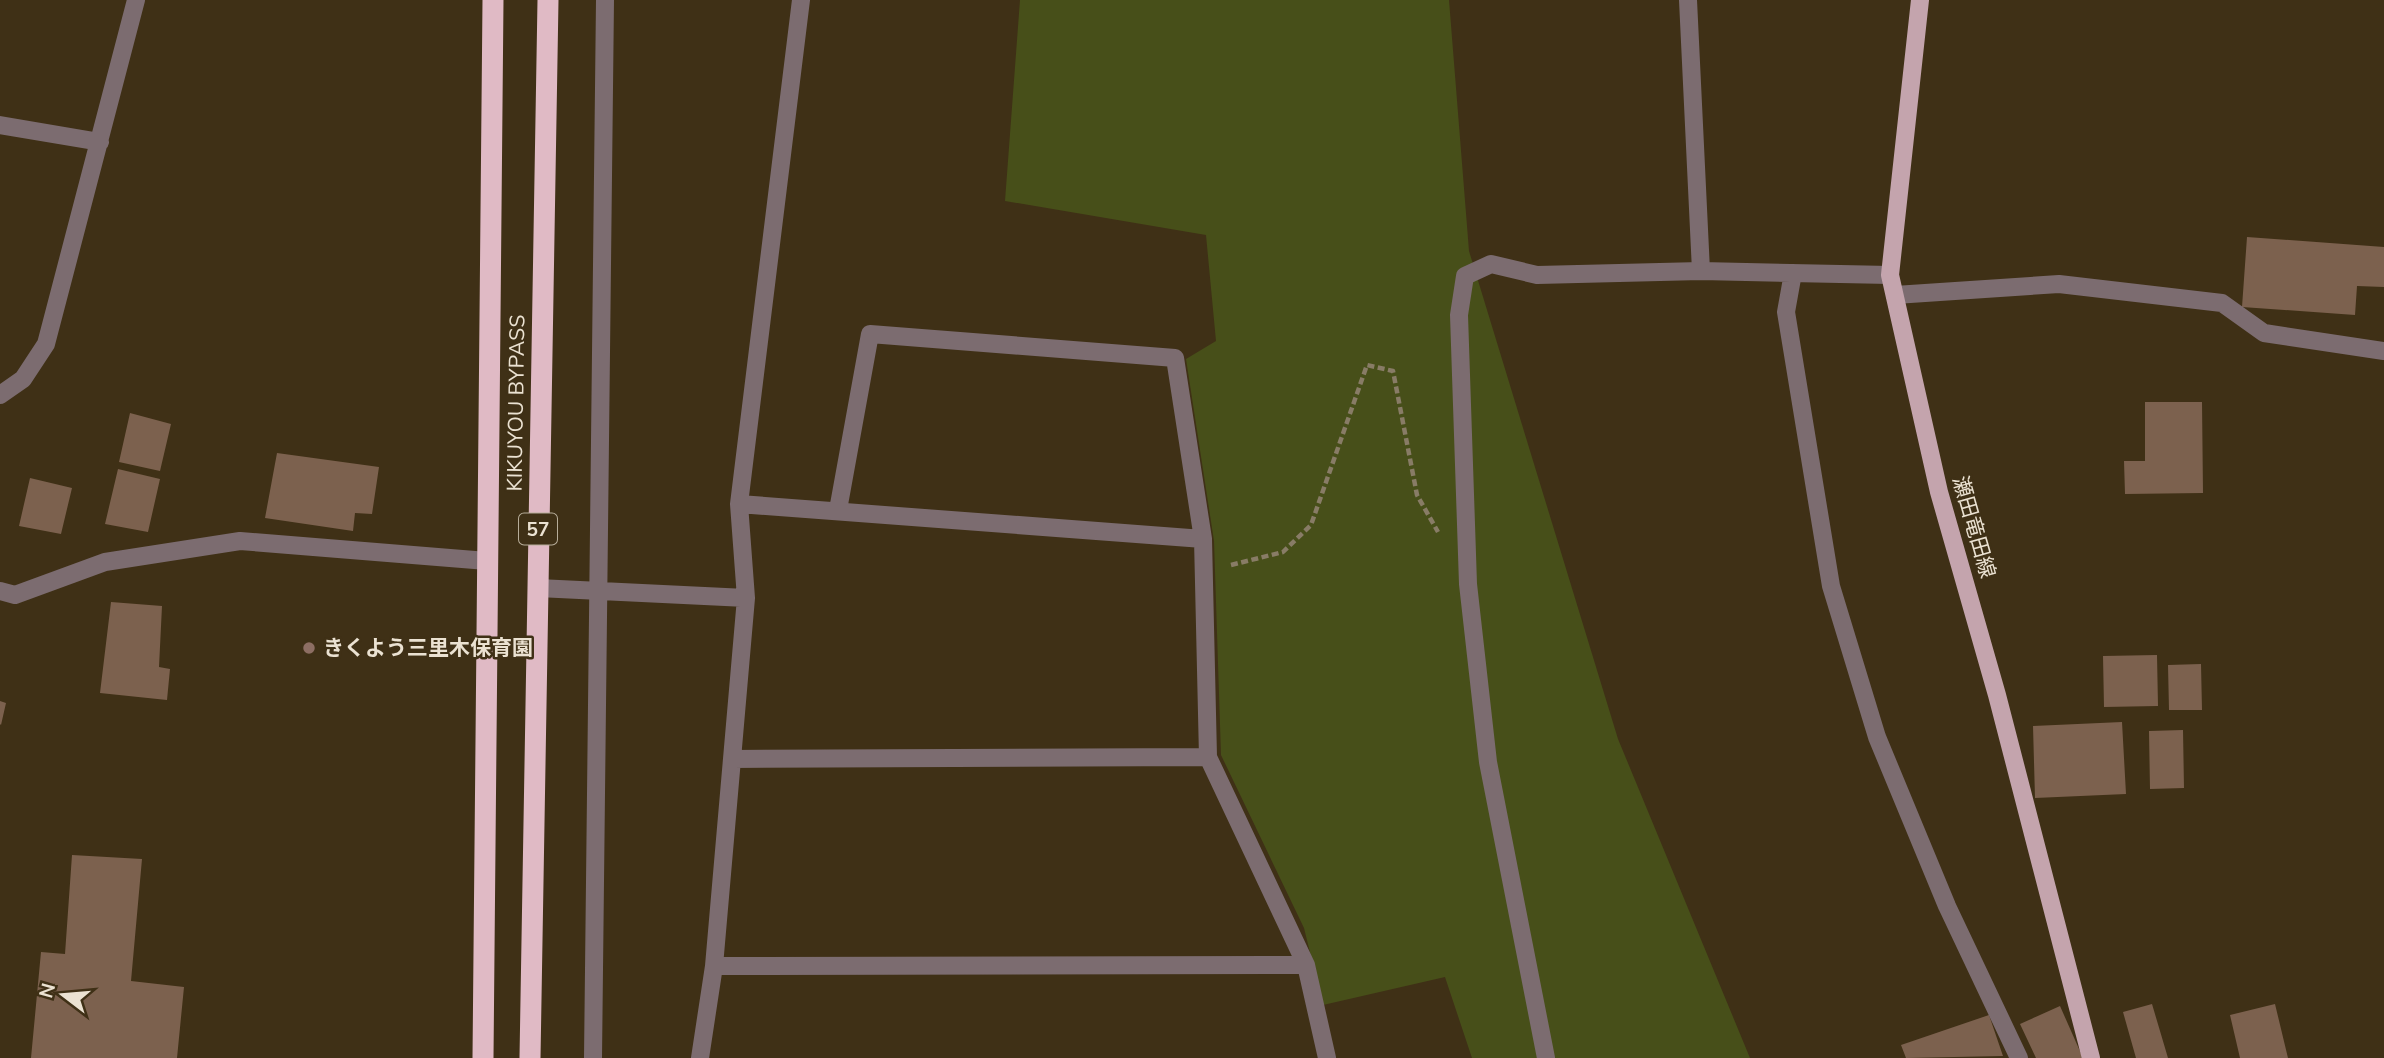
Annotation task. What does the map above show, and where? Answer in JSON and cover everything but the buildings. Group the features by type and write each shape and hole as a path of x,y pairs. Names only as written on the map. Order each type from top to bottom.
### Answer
{"highway":[{"name":"KIKUYOU BYPASS","path":"482,1058 493,0"},
{"name":"KIKUYOU BYPASS","path":"530,1058 548,0"}],"main road":[{"name":"瀬田竜田線","path":"1920,0 1890,275 1939,492 1997,695 2091,1058"}],"street":[{"path":"0,395 23,379 46,344 136,0"},
{"path":"593,1058 605,0"},
{"path":"700,1058 714,966 746,598 739,504 801,0"},
{"path":"1688,0 1701,271"},
{"path":"0,125 100,142"},
{"path":"1546,1058 1488,762 1468,584 1459,315 1465,276 1491,264 1537,275 1701,271 1890,275"},
{"path":"1793,273 1786,312 1831,586 1877,737 1947,905 2019,1058"},
{"path":"1895,295 2059,284 2222,303 2264,334 2384,351"},
{"path":"838,510 870,334 1175,358 1206,571 1208,757 1306,965 1327,1058"},
{"path":"0,375 23,379"},
{"path":"739,504 1203,539"},
{"path":"0,591 15,595 105,562 240,541 487,561"},
{"path":"537,589 746,598"},
{"path":"732,759 1208,757"},
{"path":"714,966 1306,965"}],"path":[{"path":"1206,571 1283,552 1311,525 1367,365 1393,371 1417,495 1443,539"}],"green space":[{"path":"1020,0 1449,0 1469,251 1618,739 1750,1058 1472,1058 1445,977 1323,1005 1304,928 1221,755 1214,541 1186,359 1216,341 1206,235 1005,201"}],"place":[{"name":"きくよう三里木保育園","path":"309,648"}]}
